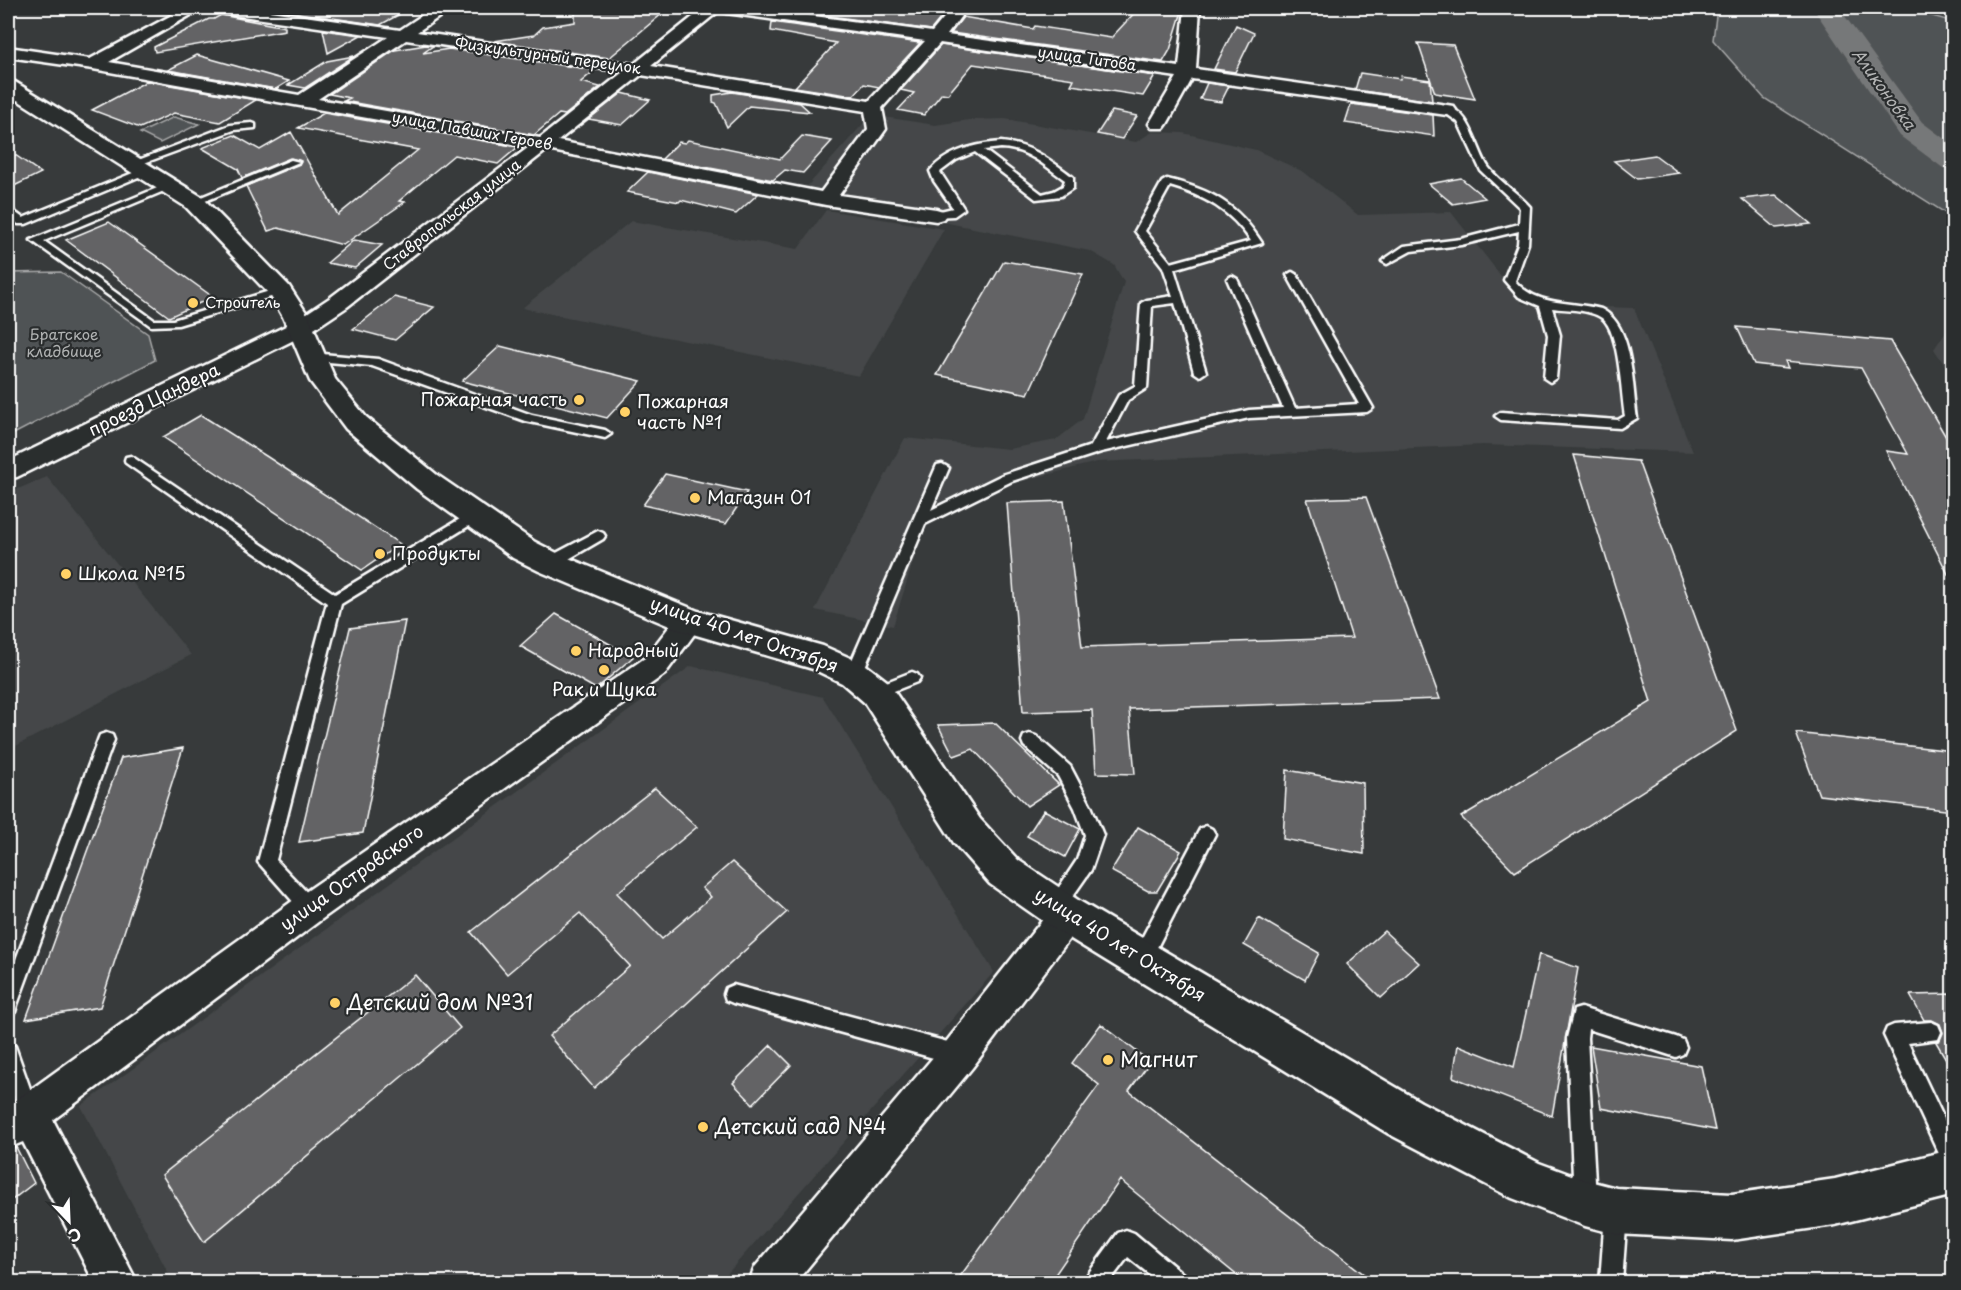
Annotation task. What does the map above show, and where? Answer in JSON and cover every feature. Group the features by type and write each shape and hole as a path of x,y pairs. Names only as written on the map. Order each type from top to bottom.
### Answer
{"main road":[{"name":"улица 40 лет Октября","path":"12,94 139,167 194,202 279,291 300,328 323,381 356,423 427,482 524,550 550,563 690,621 823,659 865,683 967,831 1004,872 1061,911 1405,1118 1528,1182 1601,1207 1732,1217 1835,1202 1953,1172"}],"street":[{"path":"93,64 195,8"},
{"name":"Физкультурный переулок","path":"221,8 637,69 873,107"},
{"path":"301,102 400,34 443,8"},
{"name":"Ставропольская улица","path":"300,328 339,302 544,144 713,8"},
{"name":"улица Титова","path":"726,8 1448,110"},
{"path":"826,199 877,129 873,107 960,8"},
{"path":"1158,124 1187,73 1193,8"},
{"name":"улица Павших Героев","path":"8,52 93,64 544,144 826,199 936,215"},
{"name":"проезд Цандера","path":"8,471 300,328"},
{"name":"улица Островского","path":"18,1122 310,908 655,666 690,621"},
{"path":"770,1282 959,1055 1061,911"},
{"path":"18,1122 116,1282"}],"lane":[{"path":"1448,110 1462,121 1484,168 1525,207 1523,244 1509,280 1516,290 1534,301 1593,310 1611,320 1618,334 1631,418 1620,424 1501,416"},
{"path":"8,210 22,222 139,167 233,127 252,126"},
{"path":"936,215 950,214 959,209 956,199 937,178 935,171 942,163 978,150 1013,145 1025,149 1070,179 1068,188 1057,194 1040,197 978,150"},
{"path":"194,202 294,162"},
{"path":"1168,267 1257,243 1236,213 1216,199 1193,189 1167,182 1140,231 1168,267 1200,372"},
{"path":"171,186 36,240 151,323 174,323 279,291"},
{"path":"1387,261 1408,248 1461,242 1524,226"},
{"path":"918,522 1007,478 1096,449 1249,414 1367,408 1292,275"},
{"path":"1232,279 1291,413"},
{"path":"1096,449 1123,398 1141,388 1147,303 1179,299"},
{"path":"1545,303 1554,335 1550,378"},
{"path":"311,357 374,362 529,418 604,434"},
{"path":"130,460 335,601"},
{"path":"912,678 865,683 918,522 942,468"},
{"path":"310,908 267,862 335,601 475,516"},
{"path":"550,563 598,536"},
{"path":"8,1005 106,740"},
{"path":"1030,741 1064,771 1083,806 1094,835 1085,864 1061,911"},
{"path":"1141,959 1206,834"},
{"path":"733,994 959,1055"},
{"path":"1611,1282 1577,1038 1581,1017 1676,1047"},
{"path":"1931,1032 1894,1035 1953,1164"},
{"path":"8,1053 18,1122"},
{"path":"1096,1282 1126,1241 1175,1282"}],"shaded area":[{"path":"871,115 935,125 969,120 1005,119 1136,142 1152,132 1183,133 1256,150 1304,172 1358,215 1451,212 1523,304 1634,308 1693,452 1483,445 1097,462 988,490 924,527 893,626 815,610 905,438 1009,449 1056,440 1083,419 1124,282 1114,265 1090,251 948,223 794,201"},
{"path":"826,210 944,229 859,376 522,308 631,221 798,249"},
{"path":"1953,321 1954,378 1934,349"},
{"name":"Школа №15","path":"47,477 191,655 8,750 8,493"},
{"name":"Детский сад №4","path":"691,666 823,697 994,972 720,1282 173,1282 81,1106"}],"green space":[{"path":"1717,8 1905,8 1950,21 1954,31 1953,218 1764,98 1713,40"},
{"path":"174,117 199,124 160,143 140,133"},
{"name":"Братское кладбище","path":"61,272 148,334 155,360 8,437 8,273"}],"building":[{"path":"277,8 411,8 380,25 278,10"},
{"path":"575,8 669,8 609,58 494,41 534,35 543,27 575,22"},
{"path":"773,8 906,8 944,14 931,30"},
{"path":"1139,8 1183,8 1170,50 1163,62 951,33 963,17 1033,29 1035,26 1111,38"},
{"path":"221,15 285,27 285,30 155,52 154,47"},
{"path":"772,22 920,43 879,87 864,84 853,96 795,87 836,43 771,31"},
{"path":"1236,25 1254,33 1235,72 1214,69"},
{"path":"323,30 361,35 328,53"},
{"path":"1418,43 1453,45 1475,99 1435,93"},
{"path":"941,45 1155,76 1143,96 1071,85 1074,79 973,64 948,94 942,93 924,115 898,110 914,93 901,90"},
{"path":"433,46 423,53 449,49 595,70 581,82 600,87 565,115 559,114 534,135 344,101 350,98 330,94 395,50"},
{"path":"197,55 289,81 276,89 168,70"},
{"path":"354,56 305,88 288,85 327,61"},
{"path":"1360,73 1400,79 1401,76 1430,80 1432,101 1355,90"},
{"path":"147,81 256,100 220,122 174,113 140,128 92,110"},
{"path":"1207,83 1229,86 1221,102 1200,99"},
{"path":"732,92 800,103 810,112 749,106 727,127 716,103 713,102 713,95"},
{"path":"622,93 650,100 622,125 589,119"},
{"path":"1351,104 1433,115 1434,136 1345,123"},
{"path":"1112,111 1137,116 1122,139 1097,134"},
{"path":"324,113 518,147 498,164 454,155 399,201 405,202 343,245 278,228 268,231 246,186 300,164 301,161 290,158 242,178 238,169 202,148 234,135 260,150 291,132 338,215 418,150 298,128"},
{"path":"802,136 832,141 803,173 785,170 773,180 662,159 679,142 685,143 688,140 780,159"},
{"path":"8,150 41,173 8,189"},
{"path":"1655,155 1679,173 1637,179 1614,161"},
{"path":"648,172 758,194 736,214 681,200 679,202 627,192"},
{"path":"1461,178 1485,198 1453,204 1429,184"},
{"path":"1776,195 1811,224 1776,228 1742,199"},
{"path":"109,222 213,297 169,317 66,240"},
{"path":"354,240 382,245 355,268 327,263"},
{"path":"1004,261 1083,274 1028,394 937,375"},
{"path":"394,297 434,307 395,340 353,329"},
{"path":"1737,327 1890,341 1953,449 1953,584 1886,451 1908,454 1861,368 1785,361 1788,368 1754,364"},
{"name":"Пожарная часть","path":"500,346 641,381 607,418 462,381"},
{"path":"201,415 400,544 362,570 163,437"},
{"path":"1574,455 1638,461 1737,731 1515,872 1461,817 1651,702"},
{"name":"Магазин 01","path":"665,474 747,492 726,524 643,505"},
{"path":"1366,497 1440,699 1129,709 1135,774 1096,773 1092,710 1023,712 1007,503 1064,501 1082,647 1352,638 1307,499"},
{"name":"Народный","path":"556,614 633,657 596,689 520,646"},
{"path":"405,621 363,833 299,842 350,628"},
{"path":"995,723 1059,785 1027,806 973,749 954,756 938,725"},
{"path":"1796,733 1953,751 1953,811 1819,795"},
{"path":"183,748 100,1007 26,1019 121,758"},
{"path":"1287,770 1363,783 1364,854 1283,839"},
{"path":"655,788 697,827 617,893 662,939 711,897 702,888 732,862 787,912 594,1088 549,1036 630,966 580,913 507,974 471,932"},
{"path":"1044,810 1080,829 1065,857 1027,836"},
{"path":"1138,827 1181,851 1157,891 1148,891 1111,871"},
{"path":"1259,918 1319,953 1305,980 1244,945"},
{"path":"1384,931 1419,963 1381,998 1347,964"},
{"path":"1539,954 1578,968 1552,1116 1453,1077 1458,1045 1514,1067"},
{"path":"415,975 460,1028 204,1242 162,1175"},
{"path":"1953,994 1953,1071 1936,1042 1940,1040 1943,1033 1940,1024 1932,1020 1924,1020 1910,995"},
{"path":"1101,1024 1150,1062 1129,1091 1374,1282 1245,1282 1120,1180 1050,1282 956,1282 1099,1085 1072,1063"},
{"path":"771,1045 791,1065 753,1104 733,1083"},
{"path":"1591,1046 1701,1066 1715,1130 1601,1108"},
{"path":"16,1147 34,1183 8,1203 8,1150"}],"waterway":[{"name":"Аликоновка","path":"1826,8 1911,129 1954,161"}],"place":[{"name":"Строитель","path":"193,303"},
{"name":"Пожарная часть","path":"579,400"},
{"name":"Пожарная часть №1","path":"625,412"},
{"name":"Магазин 01","path":"695,498"},
{"name":"Продукты","path":"380,554"},
{"name":"Школа №15","path":"66,574"},
{"name":"Народный","path":"576,651"},
{"name":"Рак и Щука","path":"604,670"},
{"name":"Детский дом №31","path":"335,1003"},
{"name":"Магнит","path":"1108,1060"},
{"name":"Детский сад №4","path":"703,1127"}]}
